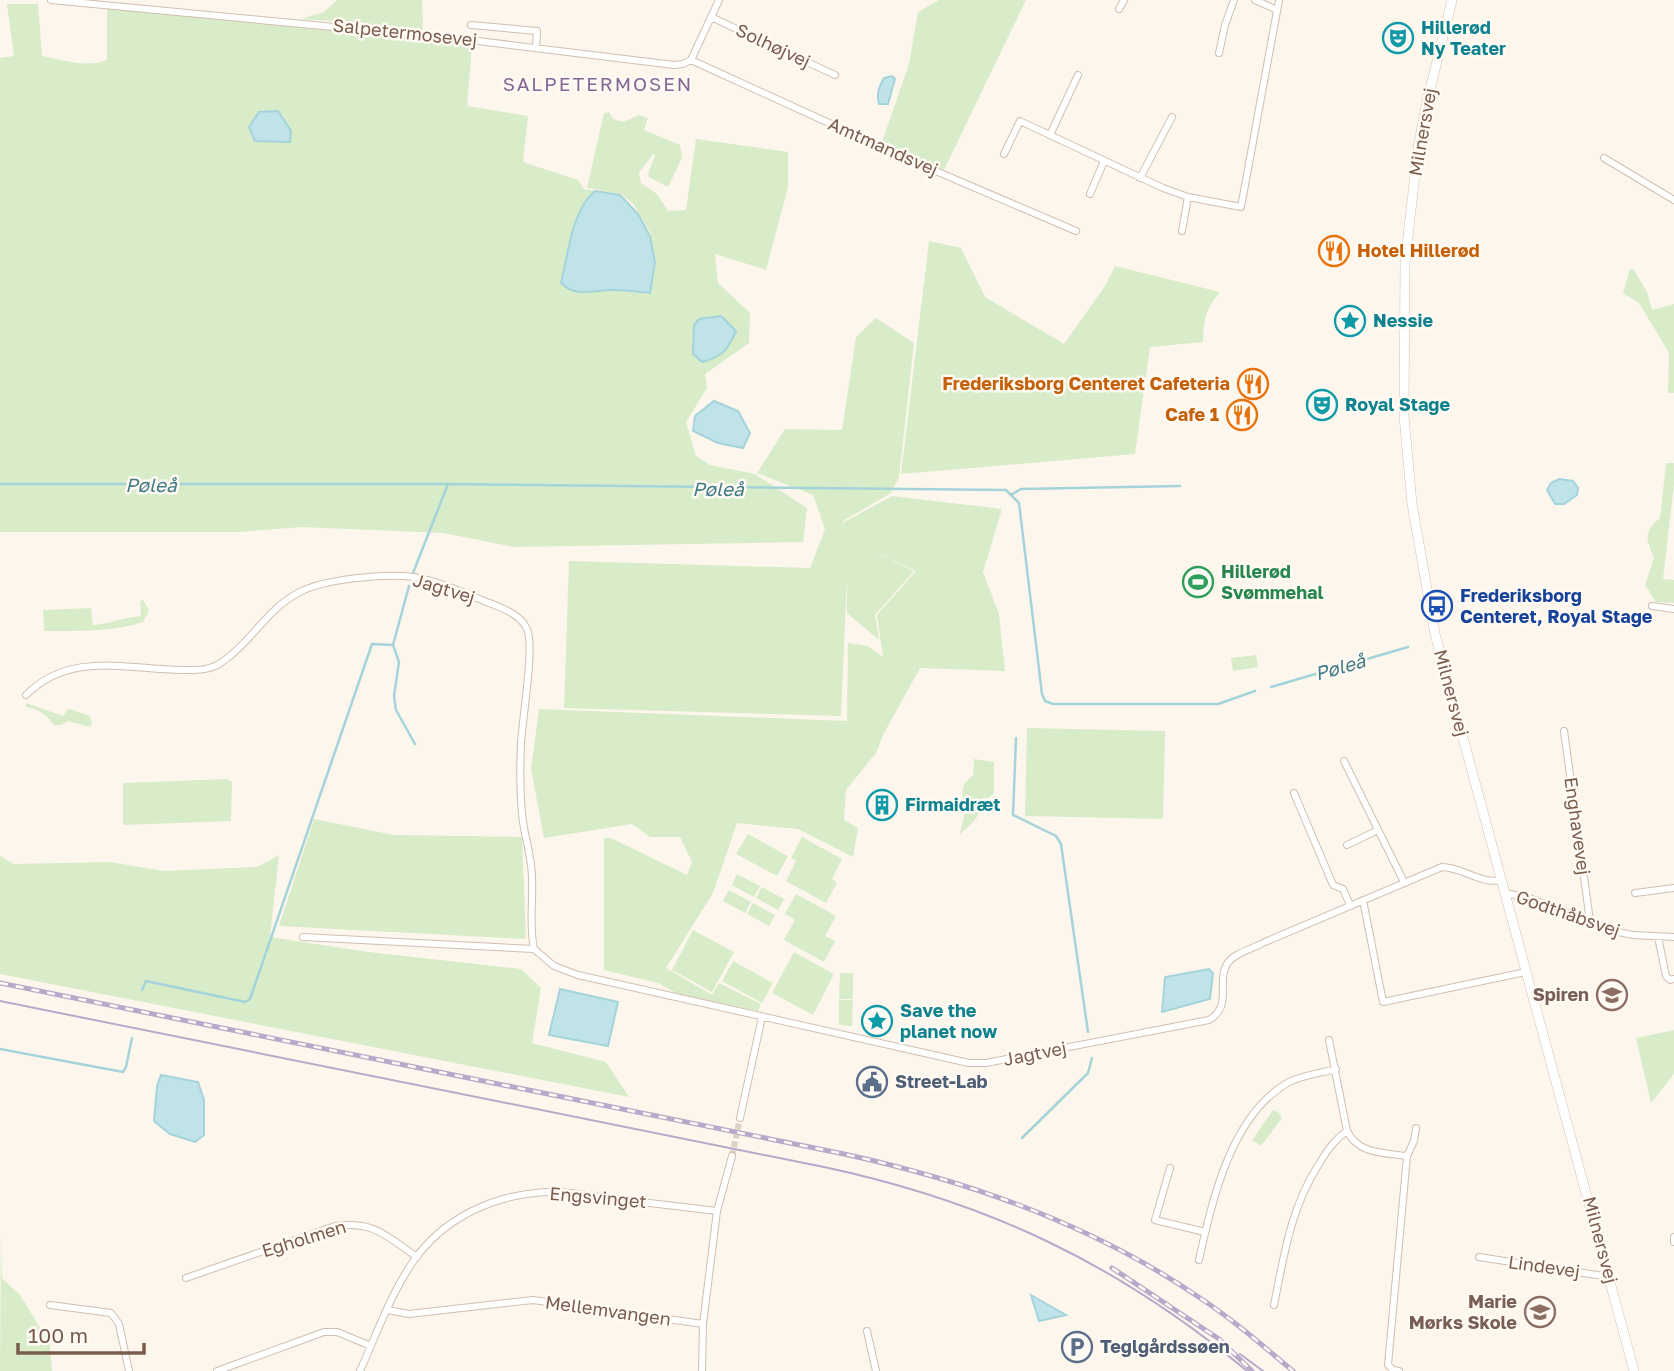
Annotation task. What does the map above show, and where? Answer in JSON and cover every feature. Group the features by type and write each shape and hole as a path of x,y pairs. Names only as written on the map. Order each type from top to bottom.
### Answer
{"street":[{"name":"Salpetermosevej","path":"51,0 536,47 674,65 691,60"},
{"path":"691,60 719,0"},
{"path":"1119,9 1124,0"},
{"path":"1219,53 1234,0"},
{"path":"1255,0 1277,10"},
{"path":"1004,154 1020,121 1140,178 1188,197 1241,207 1279,0"},
{"name":"Milnersvej","path":"1452,0 1426,106 1411,204 1404,295 1406,442 1412,503 1433,624 1634,1371"},
{"name":"Solhøjvej","path":"711,17 835,75"},
{"path":"471,25 537,31 536,47"},
{"name":"Amtmandsvej","path":"691,60 895,153 1076,231"},
{"path":"1049,135 1078,75"},
{"path":"1140,178 1171,117"},
{"path":"1604,158 1674,200"},
{"path":"1090,194 1104,161"},
{"path":"1182,231 1188,197"},
{"name":"Jagtvej","path":"26,695 59,671 106,664 201,670 213,667 252,634 272,610 304,590 349,579 415,577 512,612 527,627 531,645 521,745 522,814 531,867 531,938 534,949 554,966 578,975 762,1017 969,1063 986,1063 1209,1020 1222,1008 1227,964 1232,958 1263,943"},
{"path":"1652,606 1674,609"},
{"name":"Enghavevej","path":"1564,730 1590,921"},
{"path":"1345,761 1404,882"},
{"path":"1294,793 1333,885 1343,889 1350,905"},
{"path":"1347,845 1378,830"},
{"name":"Godthåbsvej","path":"1263,943 1441,867 1452,867 1488,880 1501,880"},
{"path":"1635,893 1674,888"},
{"name":"Godthåbsvej","path":"1505,892 1530,898 1633,935 1674,937"},
{"path":"1363,900 1383,1002 1526,972"},
{"path":"303,937 534,949"},
{"path":"1658,937 1666,976 1670,980 1674,979"},
{"path":"740,1118 762,1017"},
{"path":"1329,1040 1351,1139 1364,1149 1407,1156"},
{"path":"1199,1260 1214,1194 1225,1165 1233,1147 1263,1104 1291,1081 1335,1069"},
{"path":"1399,1371 1393,1370 1388,1364 1407,1156 1416,1128"},
{"path":"1274,1305 1290,1226 1305,1185 1335,1139 1347,1130"},
{"path":"702,1371 703,1324 717,1211 732,1156"},
{"path":"1170,1168 1155,1220 1205,1232"},
{"name":"Engsvinget","path":"360,1371 401,1281 417,1257 453,1222 475,1209 502,1198 558,1192 717,1211"},
{"name":"Egholmen","path":"186,1278 335,1226 354,1224 375,1228 417,1257"},
{"path":"1674,1237 1674,1242"},
{"name":"Lindevej","path":"1479,1257 1610,1277"},
{"name":"Mellemvangen","path":"388,1310 409,1314 533,1300 703,1324"},
{"path":"50,1305 111,1313 119,1324 129,1371"},
{"path":"866,1331 876,1371"},
{"path":"217,1371 324,1332 337,1332 371,1346"}],"green space":[{"path":"337,0 422,0 423,32 350,22 301,19 324,12"},
{"path":"939,0 1026,0 944,170 882,142 909,64 918,12"},
{"path":"7,4 38,4 42,56 83,63 107,60 107,7 359,32 365,37 362,32 472,46 467,106 528,116 523,162 578,180 584,189 595,191 587,198 584,293 612,290 650,294 656,262 650,232 634,205 621,194 587,188 604,113 609,112 613,119 623,122 639,115 648,118 644,130 680,145 682,158 668,187 649,177 655,155 653,154 639,173 641,183 657,194 668,211 686,210 696,139 788,152 788,187 766,270 715,254 718,283 750,313 749,343 705,374 707,388 686,422 696,456 710,465 755,474 807,508 803,542 514,547 443,533 302,527 240,532 0,532 0,58 14,56"},
{"path":"929,241 961,248 985,297 1064,344 1105,286 1115,266 1220,292 1206,315 1203,342 1150,347 1135,454 901,474"},
{"path":"1630,269 1634,270 1647,292 1652,310 1674,304 1674,393 1668,393 1669,353 1639,303 1623,293"},
{"path":"876,318 914,343 899,477 891,493 843,521 844,526 844,522 892,496 1002,509 983,572 999,614 1005,671 920,668 876,753 846,790 844,820 858,828 853,857 798,829 737,823 713,893 666,968 712,995 719,983 761,1004 758,1011 678,994 658,983 604,970 604,838 611,838 687,875 692,862 680,837 650,837 632,824 544,838 531,769 539,709 847,721 848,643 868,646 883,657 877,615 916,571 857,544 914,571 875,615 879,640 847,613 847,578 841,716 564,708 569,561 810,568 825,529 813,495 757,473 785,429 842,430 856,337"},
{"path":"1666,463 1674,463 1674,485 1663,579 1674,580 1674,603 1656,602 1645,585 1654,558 1648,536 1651,527 1660,518"},
{"path":"143,600 149,610 143,622 107,629 44,631 43,610 91,608 93,625 141,616 140,601"},
{"path":"1256,655 1258,667 1233,671 1231,658"},
{"path":"26,703 63,716 70,709 90,716 92,723 90,727 68,721 54,725 42,713 26,707"},
{"path":"1027,728 1165,731 1163,819 1025,816"},
{"path":"974,759 994,762 994,793 989,798 982,798 978,814 960,834 964,813 963,787 973,776"},
{"path":"227,779 232,782 231,821 123,825 123,783"},
{"path":"314,819 394,835 522,837 526,939 279,926"},
{"path":"748,834 788,856 777,876 736,854"},
{"path":"802,837 842,859 832,879 837,883 826,903 786,881 796,861 791,858"},
{"path":"279,855 270,937 369,952 521,969 541,988 532,1043 606,1062 629,1097 0,974 0,856 14,864 110,862 164,871 257,867"},
{"path":"737,874 760,886 754,897 732,885"},
{"path":"762,887 784,899 778,910 756,898"},
{"path":"729,890 751,902 745,913 723,901"},
{"path":"796,894 836,916 825,936 835,941 824,962 784,940 795,920 785,914"},
{"path":"753,903 775,915 769,926 747,914"},
{"path":"693,930 734,952 712,992 672,970"},
{"path":"794,952 834,974 813,1015 772,993"},
{"path":"733,961 773,983 762,1003 722,981"},
{"path":"840,973 853,973 853,999 839,999"},
{"path":"839,1000 853,1000 852,1026 839,1025"},
{"path":"1674,1030 1674,1074 1651,1103 1636,1038"},
{"path":"1273,1110 1282,1118 1261,1146 1252,1140"},
{"path":"1,1231 2,1278 20,1295 50,1344 52,1371 0,1371"}],"water":[{"path":"892,76 895,79 888,104 879,104 881,84 884,78"},
{"path":"278,111 291,131 290,142 255,141 249,127 259,112"},
{"path":"595,191 620,195 638,214 650,236 655,262 650,293 615,290 580,292 561,283 576,221 587,199"},
{"path":"721,316 736,331 724,351 715,358 702,362 693,354 694,325 699,319"},
{"path":"714,401 738,411 750,433 743,448 718,443 693,431 695,416"},
{"path":"1559,479 1573,481 1578,488 1577,495 1564,504 1555,504 1547,490 1551,483"},
{"path":"1209,969 1213,973 1210,999 1162,1012 1165,977"},
{"path":"560,989 618,1002 608,1046 549,1035"},
{"path":"161,1075 198,1082 204,1100 204,1135 195,1142 170,1134 154,1121 157,1086"},
{"path":"1031,1295 1066,1315 1039,1321"}],"waterway":[{"name":"Pøleå","path":"0,484 448,484 1006,490 1019,503 1045,701 1053,704 1218,704 1255,691"},
{"path":"413,573 448,484"},
{"path":"1011,495 1021,489 1180,486"},
{"path":"142,990 146,981 245,1002 250,999 372,644 393,645 409,586"},
{"path":"393,645 399,662 394,696 396,710 415,744"},
{"name":"Pøleå","path":"1271,687 1408,647"},
{"path":"1016,738 1013,815 1056,836 1061,844 1088,1032"},
{"path":"0,1049 123,1072 132,1038"},
{"path":"1022,1138 1088,1073 1092,1058"}],"tunnel":[{"path":"732,1156 740,1118"}],"tram line":[{"path":"0,1001 884,1181 996,1219 1049,1242 1150,1299 1247,1371"},
{"path":"1240,1354 1263,1371"}],"railway":[{"path":"0,983 844,1154 937,1177 1027,1208 1115,1247 1210,1304 1293,1371"},
{"path":"1112,1268 1219,1339 1252,1371"}],"place":[{"name":"Hillerød Ny Teater","path":"1398,38"},
{"name":"Hotel Hillerød","path":"1334,251"},
{"name":"Nessie","path":"1350,321"},
{"name":"Frederiksborg Centeret Cafeteria","path":"1253,384"},
{"name":"Royal Stage","path":"1322,405"},
{"name":"Cafe 1","path":"1242,415"},
{"name":"Hillerød Svømmehal","path":"1198,582"},
{"name":"Frederiksborg Centeret, Royal Stage","path":"1437,606"},
{"name":"Firmaidræt","path":"882,805"},
{"name":"Spiren","path":"1612,995"},
{"name":"Save the planet now","path":"877,1021"},
{"name":"Street-Lab","path":"872,1082"},
{"name":"Marie Mørks Skole","path":"1540,1312"},
{"name":"Teglgårdssøen","path":"1077,1347"}],"district":[{"name":"SALPETERMOSEN","path":"598,84"}]}
